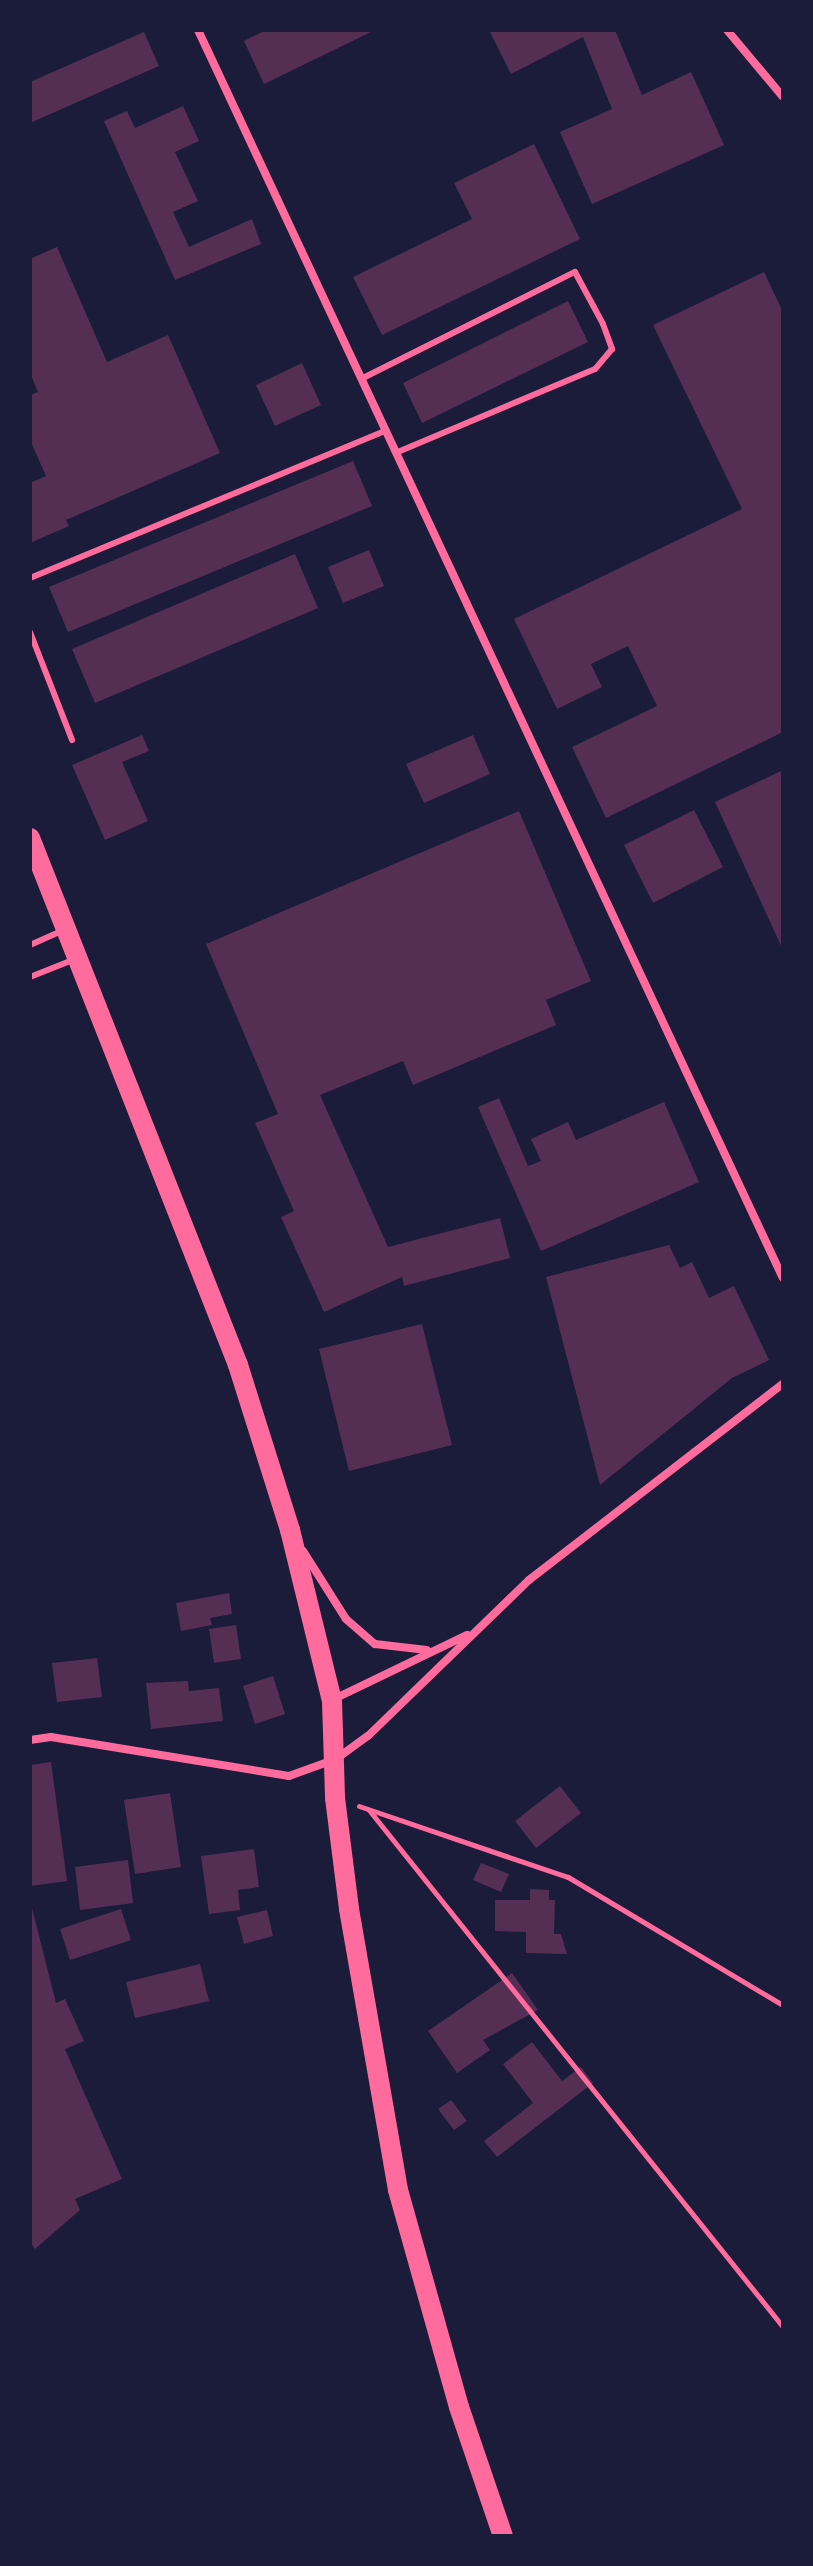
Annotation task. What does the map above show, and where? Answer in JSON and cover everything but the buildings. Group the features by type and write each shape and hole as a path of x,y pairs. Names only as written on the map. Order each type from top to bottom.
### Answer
{"main road":[{"path":"30,838 80,957 238,1365 290,1530 332,1701 335,1798 349,1909 377,2087 410,2243 503,2536"}],"street":[{"path":"198,30 783,1278"},
{"path":"727,30 783,97"},
{"path":"30,1740 51,1737 289,1776 336,1759 368,1736 529,1580 783,1384"},
{"path":"290,1530 346,1619 375,1644 427,1650"},
{"path":"332,1701 427,1650 472,1633"}],"lane":[{"path":"363,378 575,272 603,324 612,349 595,369 398,452"},
{"path":"30,578 387,430"},
{"path":"30,632 72,740"},
{"path":"30,945 68,927"},
{"path":"30,977 80,957"}],"path":[{"path":"335,1798 568,1877 783,2005"},
{"path":"369,1810 783,2327"}]}
